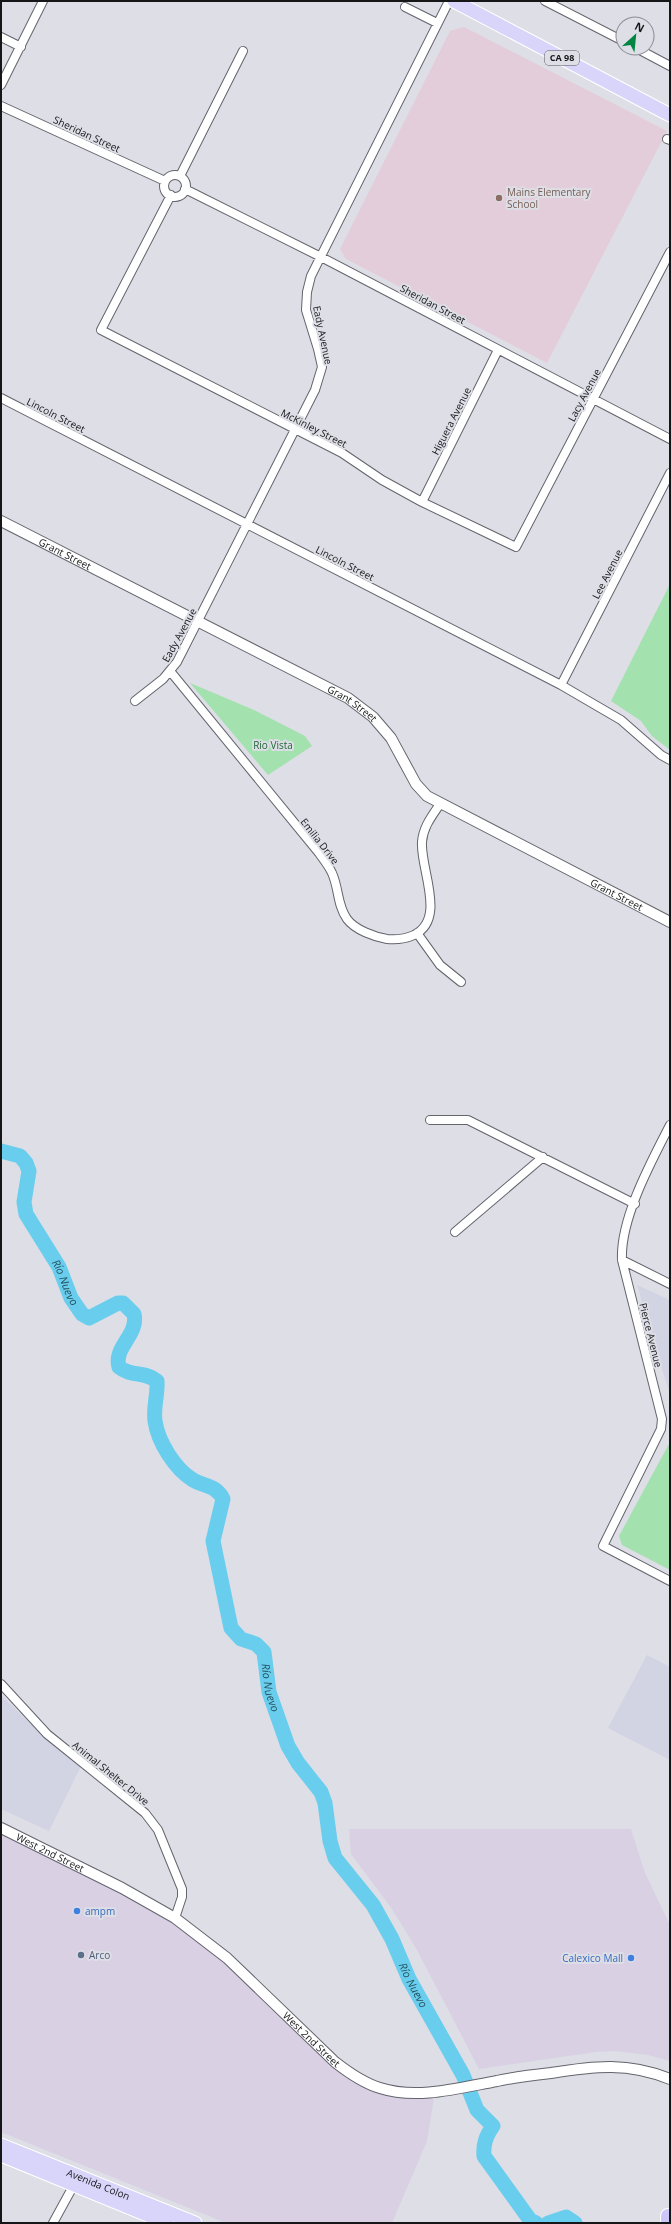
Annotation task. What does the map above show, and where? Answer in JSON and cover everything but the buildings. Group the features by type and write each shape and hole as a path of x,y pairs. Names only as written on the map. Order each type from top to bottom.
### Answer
{"main road":[{"name":"CA 98","path":"454,1 670,115"},
{"name":"Avenida Colon","path":"1,2145 76,2181 195,2223"},
{"path":"1,2155 76,2181 167,2223"}],"street":[{"path":"1,85 43,1"},
{"name":"Eady Avenue","path":"135,702 170,672 198,622 248,525 315,390 322,368 306,310 310,281 449,1"},
{"path":"545,1 615,37"},
{"path":"405,7 437,24"},
{"path":"1,37 21,47"},
{"path":"180,176 243,51"},
{"path":"651,56 670,66"},
{"name":"Sheridan Street","path":"1,106 166,181"},
{"path":"172,175 180,176 185,181 185,189 179,196 171,195 165,189 166,181 172,175"},
{"name":"Sheridan Street","path":"185,189 321,257 670,439"},
{"name":"McKinley Street","path":"171,195 101,330 342,453 382,480 422,502 516,547"},
{"name":"Lacy Avenue","path":"516,547 670,252"},
{"name":"Higuera Avenue","path":"422,502 498,350"},
{"name":"Lincoln Street","path":"1,398 561,685 621,720 661,755 670,760"},
{"name":"Lee Avenue","path":"561,685 670,473"},
{"name":"Grant Street","path":"1,521 348,698 373,716 391,738 416,784 427,796 670,922"},
{"name":"Emilia Drive","path":"170,672 318,853 332,873 341,909 348,921 379,938 395,940 408,938 417,934"},
{"path":"440,804 425,827 422,841 422,855 430,895 430,913 425,927 417,934 440,965 460,982"},
{"path":"430,1120 468,1120 634,1204"},
{"name":"Pierce Avenue","path":"670,1125 654,1157 634,1204 623,1235 622,1260 662,1419 661,1429 604,1546 670,1581"},
{"path":"455,1232 543,1157"},
{"path":"622,1260 670,1284"},
{"name":"Animal Shelter Drive","path":"1,1684 46,1734 145,1813 154,1823 182,1889 182,1897 175,1918"},
{"name":"West 2nd Street","path":"1,1828 122,1888 175,1918 227,1958 349,2073 380,2088 399,2092 447,2090 606,2066 643,2070 670,2079"},
{"path":"53,2223 76,2181"}],"shaded area":[{"name":"Mains Elementary School","path":"464,27 667,131 547,363 346,259 340,249 450,31"},
{"path":"637,1285 670,1300 670,1395"},
{"path":"647,1655 670,1667 670,1760 608,1728"},
{"path":"1,1695 42,1735 81,1766 49,1831 1,1809"},
{"path":"1,1828 175,1918 335,2062 380,2088 435,2091 427,2141 392,2223 226,2223 1,2132"},
{"name":"Calexico Mall","path":"349,1829 631,1829 645,1873 670,1925 670,2061 648,2055 615,2051 596,2052 479,2069 417,1950 392,1909 351,1854"}],"green space":[{"path":"670,584 670,750 652,736 641,721 611,701"},
{"name":"Rio Vista","path":"190,683 254,710 305,736 312,746 268,775"},
{"path":"670,1442 670,1570 622,1545 619,1536"}],"waterway":[{"name":"Río Nuevo","path":"1,1151 20,1156 26,1163 29,1171 24,1202 26,1214 59,1267 71,1298 82,1314 89,1318 118,1303 123,1303 134,1314 135,1321 130,1335 122,1347 118,1360 119,1367 128,1372 148,1376 157,1381 155,1421 160,1438 168,1454 186,1475 193,1480 214,1489 223,1499 213,1541 231,1628 241,1639 256,1644 264,1652 269,1692 288,1746 298,1763 321,1792 325,1803 330,1841 335,1858 373,1905 392,1939 409,1979 463,2075 477,2110 493,2126 488,2133 484,2148 484,2156 530,2220 536,2223"},
{"name":"Río Nuevo","path":"548,2223 566,2217 575,2223"}],"place":[{"name":"Mains Elementary School","path":"499,198"},
{"name":"ampm","path":"77,1911"},
{"name":"Arco","path":"81,1955"},
{"name":"Calexico Mall","path":"631,1958"}]}
